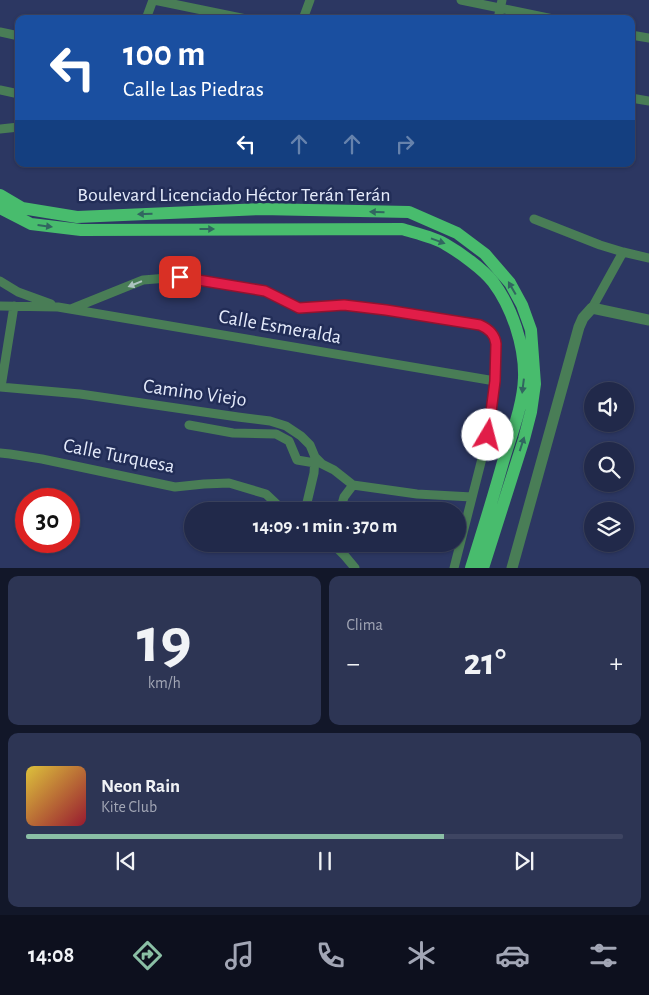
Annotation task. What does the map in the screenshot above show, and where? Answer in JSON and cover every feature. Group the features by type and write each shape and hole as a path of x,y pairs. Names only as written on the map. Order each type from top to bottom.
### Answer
{"main road":[{"name":"Boulevard Licenciado Héctor Terán Terán","path":"0,195 22,208 77,217 260,209 409,212 457,233 485,254 510,283 522,305 531,330 535,384 524,439 483,568"},
{"name":"Boulevard Licenciado Héctor Terán Terán","path":"0,208 32,224 81,230 402,229 444,242 470,260 492,281 506,305 516,329 523,354 524,378 520,407 471,568"},
{"path":"491,568 490,562 504,518 502,508"}],"street":[{"path":"148,15 154,0 227,15"},
{"path":"304,15 310,0"},
{"path":"462,0 501,4 540,15"},
{"path":"0,32 15,35"},
{"path":"635,36 649,38"},
{"path":"0,90 15,93"},
{"path":"635,99 649,102"},
{"path":"0,129 15,127"},
{"path":"534,219 600,245 649,258"},
{"path":"512,568 579,327 583,318 592,308 623,252"},
{"path":"71,309 143,280 180,277 265,291 299,308 344,305 480,325 489,330 496,339 495,381 488,435 454,568"},
{"path":"0,281 18,292 58,307"},
{"name":"Calle Esmeralda","path":"0,306 58,307 495,381"},
{"path":"0,387 14,306"},
{"path":"592,308 649,320"},
{"name":"Camino Viejo","path":"0,387 80,394 270,421 286,426 301,436 310,445 315,460"},
{"path":"189,425 233,433 276,434 288,441 297,460 315,460 334,470 353,485 417,494 472,497"},
{"name":"Calle Turquesa","path":"0,453 42,458 175,487 229,483 266,494 274,502"},
{"path":"307,502 315,460"},
{"path":"343,502 353,485"},
{"path":"341,552 354,568"}],"route":[{"path":"180,277 265,291 289,304 304,309 344,305 386,310 485,327 496,339 495,381 488,435"}]}
